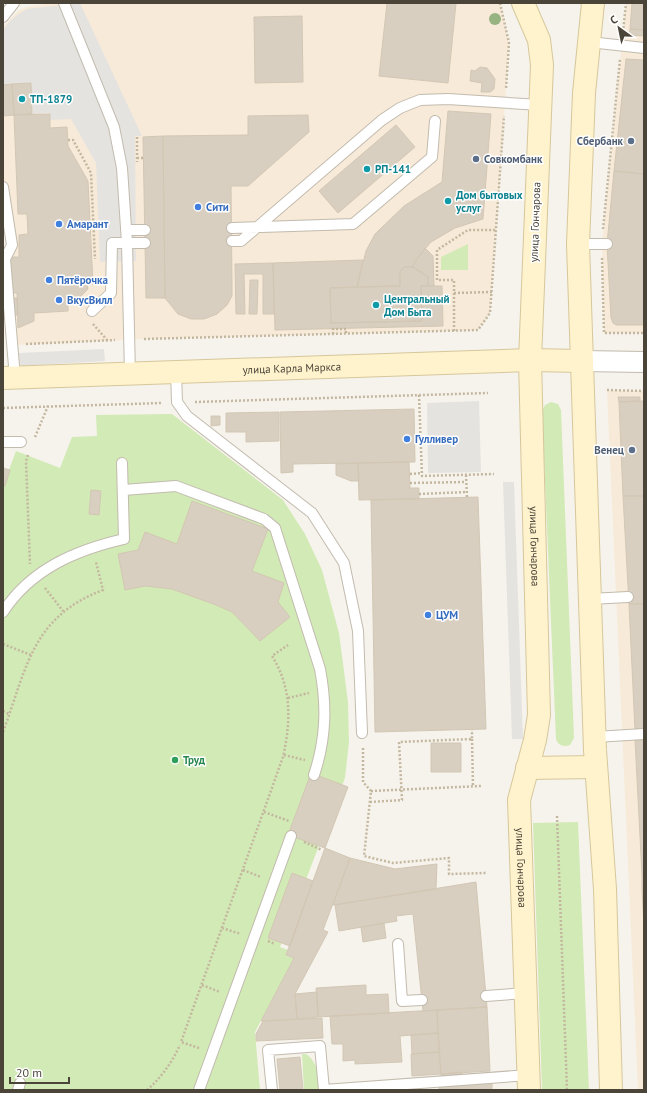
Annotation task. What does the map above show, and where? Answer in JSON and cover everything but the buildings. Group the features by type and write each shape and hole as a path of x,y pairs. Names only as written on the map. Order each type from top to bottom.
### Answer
{"main road":[{"name":"улица Гончарова","path":"523,3 538,40 542,65 530,360 539,715 535,740 519,800 529,1082"},
{"path":"593,3 584,93 578,244 596,767 605,889 611,1090"},
{"name":"улица Карла Маркса","path":"9,378 530,360 582,361"},
{"path":"527,768 596,767"}],"street":[{"path":"582,361 644,362"}],"lane":[{"path":"3,17 14,3"},
{"path":"64,3 114,127 122,168 127,243 130,374"},
{"path":"589,42 644,48"},
{"path":"232,241 241,241 382,120 400,108 420,100 448,99 540,105"},
{"path":"232,228 353,224 432,157 435,121"},
{"path":"3,187 12,245 5,258 9,378"},
{"path":"126,230 144,230"},
{"path":"92,311 111,293 112,243 145,243"},
{"path":"578,244 604,244"},
{"path":"176,372 177,402 187,416 312,513 344,563 358,631 362,733"},
{"path":"3,442 21,442"},
{"path":"3,612 13,597 27,582 54,564 92,548 124,539 122,463"},
{"path":"123,490 176,486 264,519 275,528 320,669 326,710 324,731 318,763 314,775"},
{"path":"590,599 628,597"},
{"path":"595,737 644,734"},
{"path":"199,1090 296,839"},
{"path":"398,944 402,1001 422,1000"},
{"path":"486,996 526,993"},
{"path":"272,1090 268,1050 320,1046 324,1090 529,1082"}],"path":[{"path":"24,345 130,339 478,330 490,313 497,230 509,43 500,3"},
{"path":"626,3 604,244 604,333 644,333"},
{"path":"68,140 73,140 91,173 95,263"},
{"path":"137,158 144,158"},
{"path":"454,331 454,280 437,280 437,250 468,230 497,230"},
{"path":"454,292 492,292"},
{"path":"96,328 108,340"},
{"path":"333,334 333,329 346,329 346,333"},
{"path":"607,390 644,391"},
{"path":"3,408 488,393"},
{"path":"419,395 422,474"},
{"path":"410,474 422,474 422,476 494,474"},
{"path":"466,475 467,497"},
{"path":"26,481 30,568 63,611"},
{"path":"410,483 466,482"},
{"path":"419,494 467,492"},
{"path":"3,732 31,655 45,629 63,611 79,600 103,590 92,548"},
{"path":"3,644 31,655"},
{"path":"147,1090 168,1068 181,1043 284,755 289,728 288,698 284,679 272,656 288,645"},
{"path":"288,698 313,692"},
{"path":"3,711 10,714"},
{"path":"472,730 473,786"},
{"path":"362,733 363,782 371,791 364,856 393,863 449,858 449,874 486,874"},
{"path":"370,802 402,800 400,742 472,739"},
{"path":"284,755 318,763"},
{"path":"371,791 481,786"},
{"path":"264,812 296,824"},
{"path":"557,816 567,1090"},
{"path":"296,839 322,850"}],"shaded area":[{"path":"53,3 500,3 509,43 505,103 490,313 478,330 147,339 16,345 3,206 3,27 18,11 26,7"},
{"path":"80,3 142,136 135,136 136,261 100,262 96,163 71,119 50,120 50,113 33,114 31,83 3,84 3,30 9,22 27,9"},
{"path":"626,3 644,3 644,333 604,333 602,244"},
{"path":"104,349 105,361 20,366 19,353"},
{"path":"607,390 644,391 644,1090 638,1090"},
{"path":"479,401 481,472 428,473 427,403"},
{"path":"503,482 514,482 523,739 512,739"}],"green space":[{"path":"468,244 468,270 441,270 441,257"},
{"path":"551,402 558,404 561,410 574,738 570,745 566,746 560,745 556,739 542,411 545,405"},
{"name":"Труд","path":"172,414 283,500 305,534 322,570 339,633 348,702 349,742 345,778 280,947 288,950 286,956 294,958 255,1032 260,1090 3,1090 3,486 16,451 60,468 72,437 97,436 96,415"},
{"path":"578,822 589,1090 542,1090 533,823"},
{"path":"302,1054 306,1054 313,1061 319,1075 321,1090 304,1090"}],"place":[{"name":"ТП-1879","path":"22,99"},
{"name":"Сбербанк","path":"631,141"},
{"name":"Совкомбанк","path":"476,159"},
{"name":"РП-141","path":"367,169"},
{"name":"Дом бытовых услуг","path":"448,201"},
{"name":"Сити","path":"198,207"},
{"name":"Амарант","path":"59,224"},
{"name":"Пятёрочка","path":"49,280"},
{"name":"ВкусВилл","path":"59,300"},
{"name":"Центральный Дом Быта","path":"376,305"},
{"name":"Гулливер","path":"407,439"},
{"name":"Венец","path":"632,450"},
{"name":"ЦУМ","path":"428,615"},
{"name":"Труд","path":"175,760"}]}
